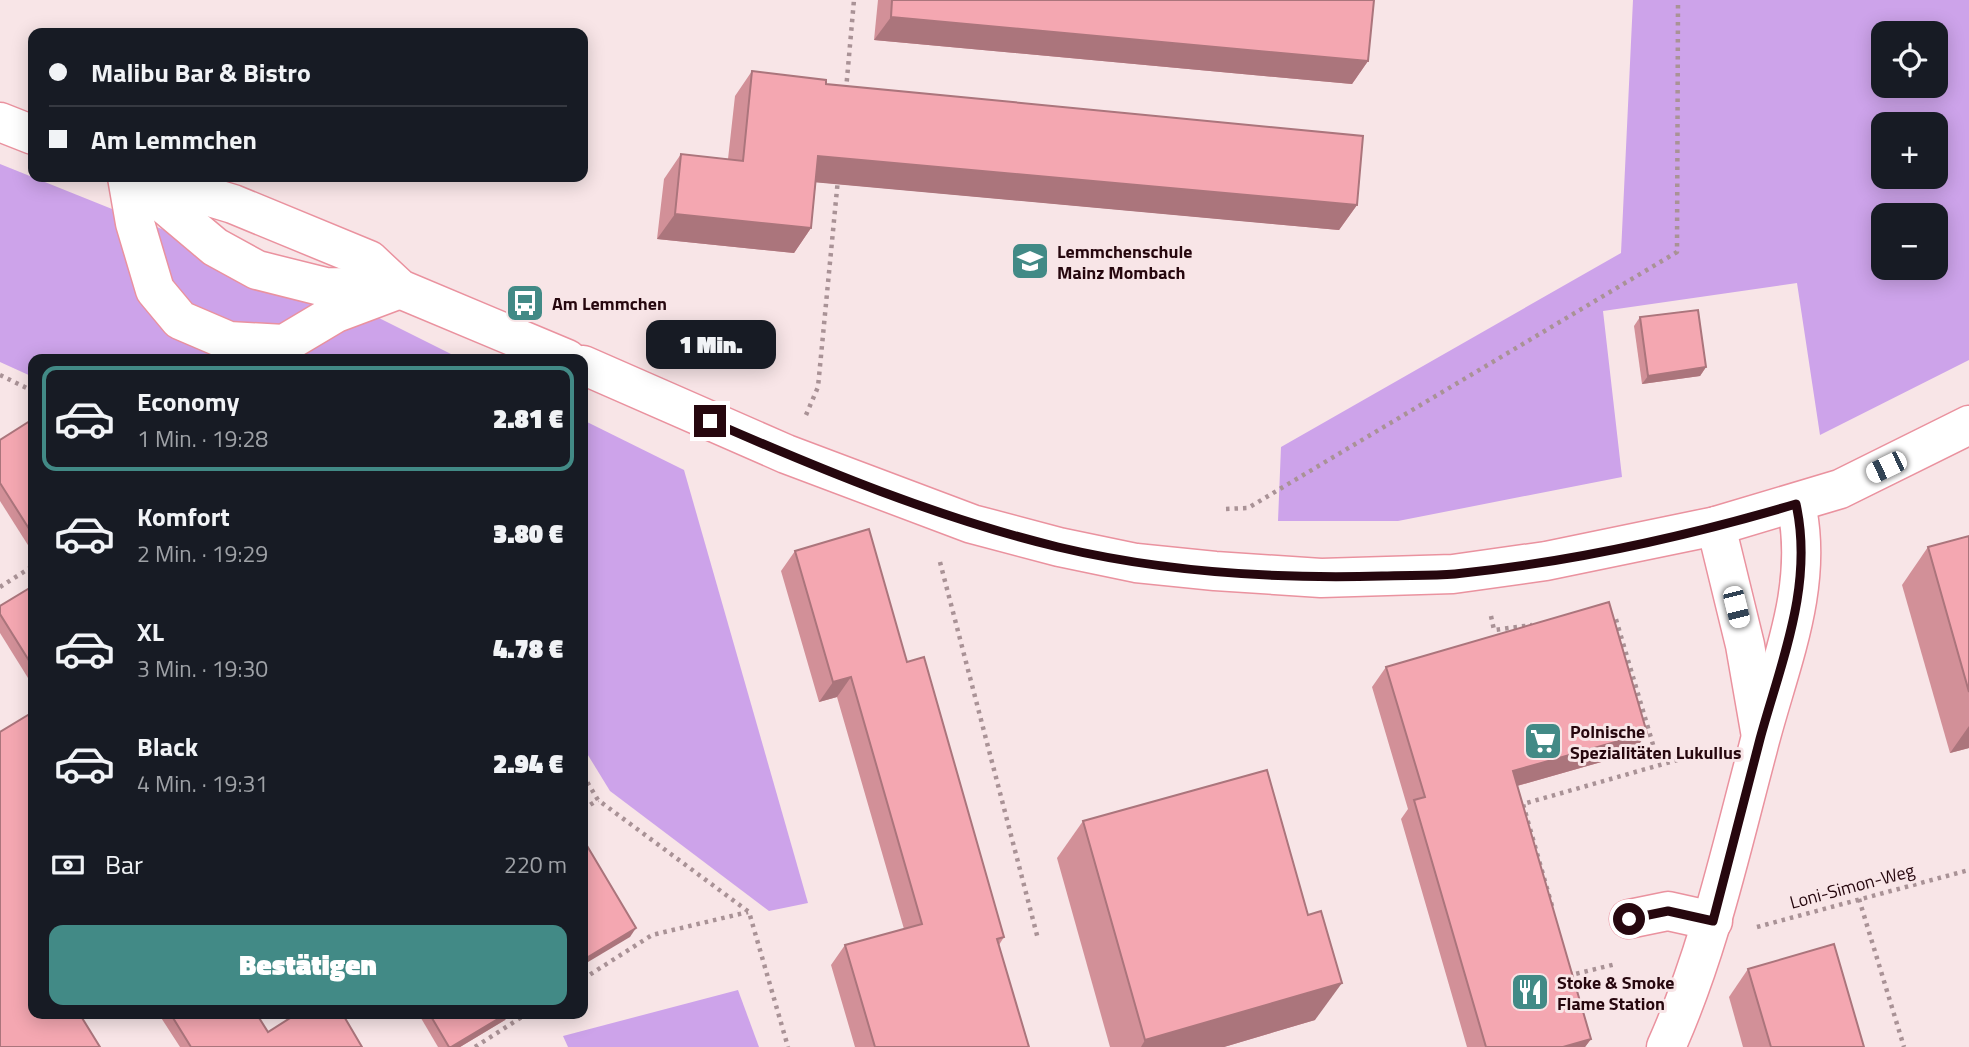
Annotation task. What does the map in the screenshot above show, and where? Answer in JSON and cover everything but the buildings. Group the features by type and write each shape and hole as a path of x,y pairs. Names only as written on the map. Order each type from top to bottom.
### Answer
{"street":[{"path":"0,121 28,133"},
{"path":"128,182 135,222 155,290 180,320 229,341 284,344 336,313 400,289"},
{"path":"138,182 215,247 257,270 326,287 400,289"},
{"path":"160,182 233,204 369,260 400,289 555,354"},
{"path":"588,367 786,454 972,524 1059,547 1136,563 1321,578 1453,574 1558,559 1716,526 1840,489 1969,425"},
{"path":"1665,1047 1694,980 1713,921 1761,736 1785,658 1801,578 1801,527 1796,504"},
{"path":"1716,526 1745,645 1761,736"},
{"path":"1629,919 1668,911 1713,921"}],"path":[{"path":"845,98 854,0"},
{"path":"1226,509 1248,508 1677,252 1678,0"},
{"path":"806,415 818,387 839,167"},
{"path":"0,375 28,389"},
{"path":"937,551 1038,939"},
{"path":"0,587 28,569"},
{"path":"1491,615 1494,629 1535,625"},
{"path":"1602,618 1615,616 1658,765"},
{"path":"1531,831 1523,804 1761,736"},
{"path":"588,783 598,800 749,912 788,1047"},
{"path":"588,806 598,800"},
{"name":"Loni-Simon-Weg","path":"1756,927 1969,870"},
{"path":"1858,899 1904,1047"},
{"path":"588,976 652,935 749,912"},
{"path":"248,1027 259,1019"},
{"path":"475,1047 519,1019"}],"shaded area":[{"path":"1633,0 1969,0 1969,360 1820,435 1797,283 1603,311 1622,477 1398,521 1278,521 1281,447 1621,253"},
{"path":"0,164 28,175 28,182 45,182 361,309 451,354 28,354 28,375 0,362"},
{"path":"588,422 684,470 808,903 769,911 610,791 588,755"},
{"path":"738,990 759,1047 568,1047 563,1036"}],"place":[{"name":"Lemmchenschule Mainz Mombach","path":"1030,261"},
{"name":"Am Lemmchen","path":"525,303"},
{"name":"Polnische Spezialitäten Lukullus","path":"1543,741"},
{"name":"Stoke & Smoke Flame Station","path":"1530,992"}],"route":[{"path":"710,421 786,454 972,524 1059,547 1136,563 1215,571 1321,578 1453,574 1609,550 1716,526 1796,504 1801,527 1801,578 1796,608 1785,658 1761,736 1713,921 1668,911 1629,919"}]}
